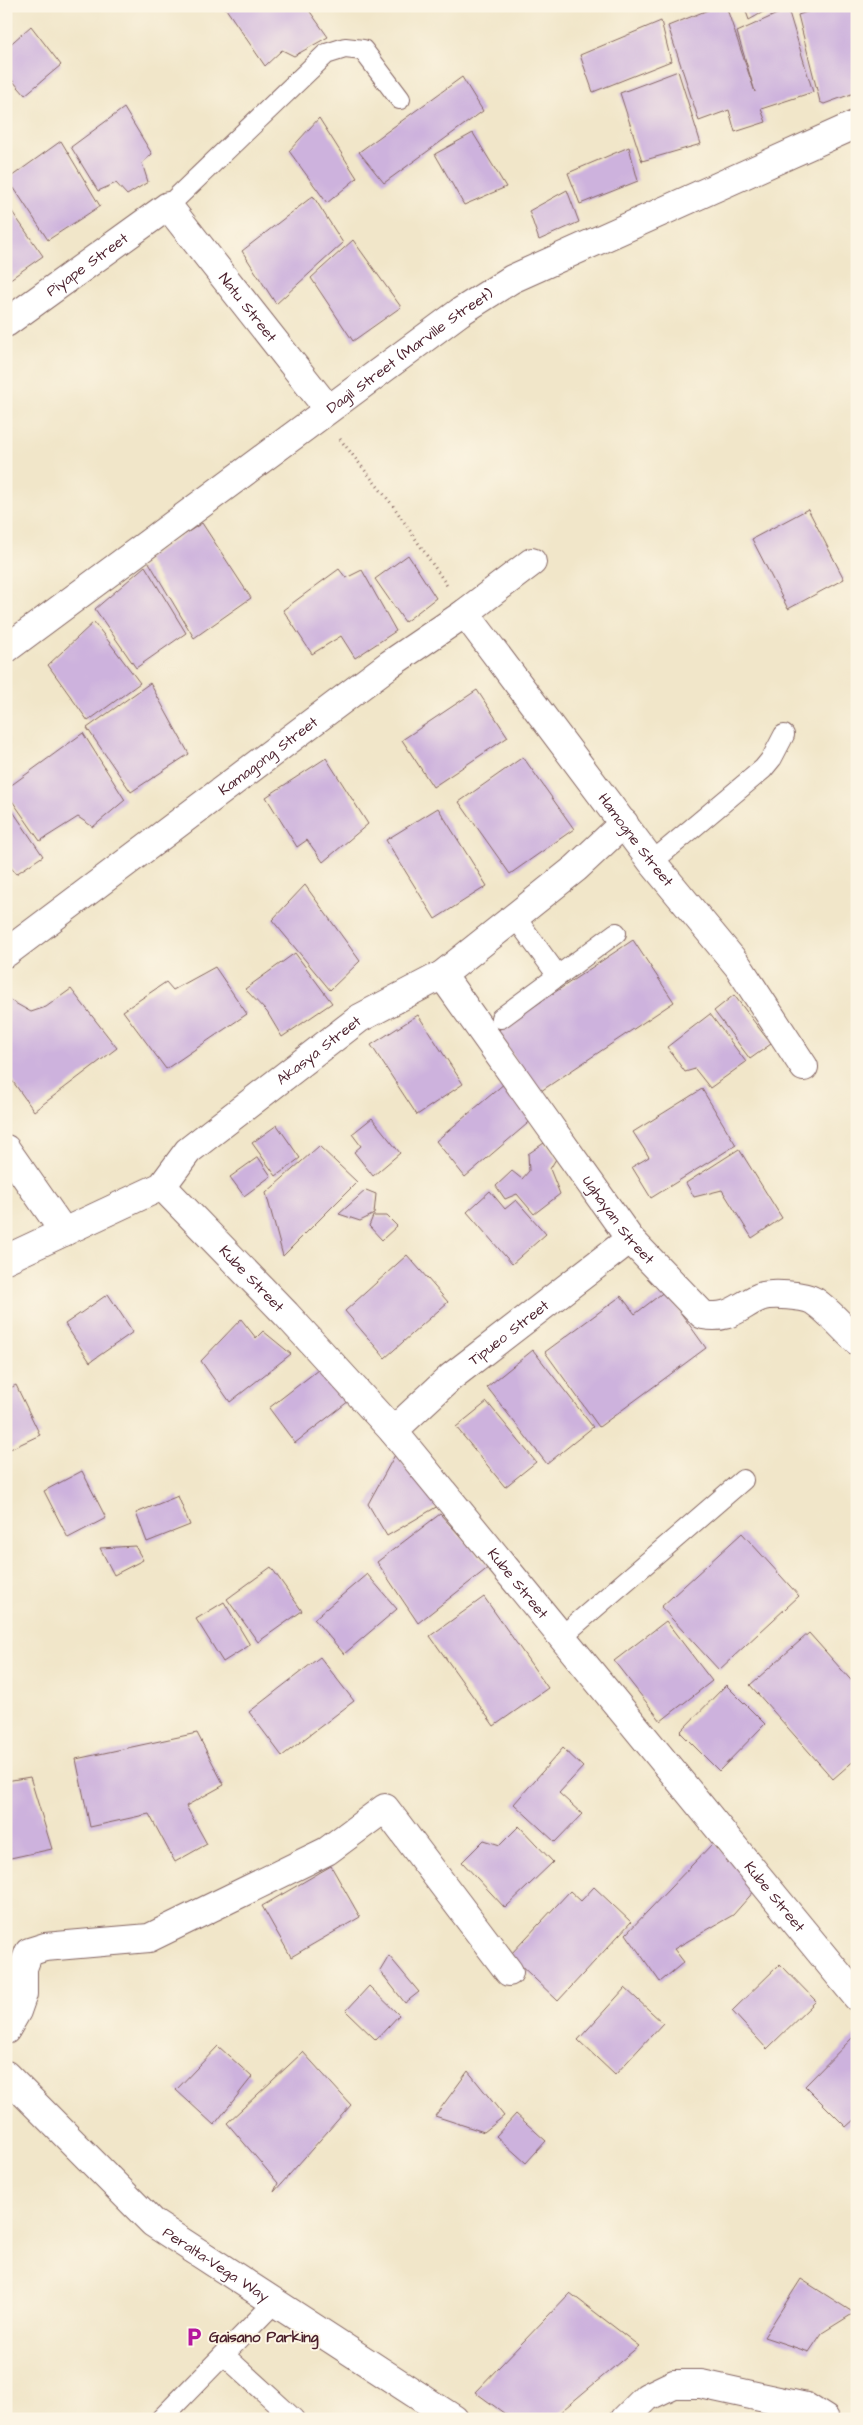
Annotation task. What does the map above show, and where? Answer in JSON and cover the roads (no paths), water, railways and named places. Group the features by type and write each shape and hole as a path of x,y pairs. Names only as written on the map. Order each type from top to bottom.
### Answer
{"street":[{"name":"Dagil Street (Marville Street)","path":"6,649 460,312 512,279 857,124"},
{"name":"Piyape Street","path":"6,323 168,206"},
{"name":"Natu Street","path":"168,206 324,412"},
{"name":"Kamagong Street","path":"6,953 390,664 465,613 532,562"},
{"name":"Hamogne Street","path":"465,613 652,862 738,966 804,1067"},
{"name":"Akasya Street","path":"6,1259 162,1186 188,1151 360,1018 442,975 576,868 624,823"},
{"name":"Ughayan Street","path":"442,975 630,1239 703,1315 715,1318 730,1314 762,1297 786,1295 813,1300 857,1341"},
{"path":"6,1149 64,1232"},
{"name":"Kube Street","path":"162,1186 286,1314 392,1431 857,1997"},
{"name":"Tipueo Street","path":"392,1431 452,1377 630,1239"},
{"path":"6,2030 17,2011 23,1994 23,1968 28,1952 45,1947 149,1938 327,1851 385,1808 510,1972"},
{"name":"Peralta-Vega Way","path":"6,2075 153,2222 454,2419"},
{"path":"625,2419 646,2397 674,2384 701,2384 806,2407 825,2419"}],"lane":[{"path":"168,206 326,54 345,48 363,50 400,99"},
{"path":"652,862 763,768 784,735"},
{"path":"515,917 558,976"},
{"path":"501,1018 616,933"},
{"path":"561,1637 743,1480"},
{"path":"161,2419 275,2302"},
{"path":"224,2355 294,2419"}],"place":[{"name":"Gaisano Parking","path":"194,2337"}]}
